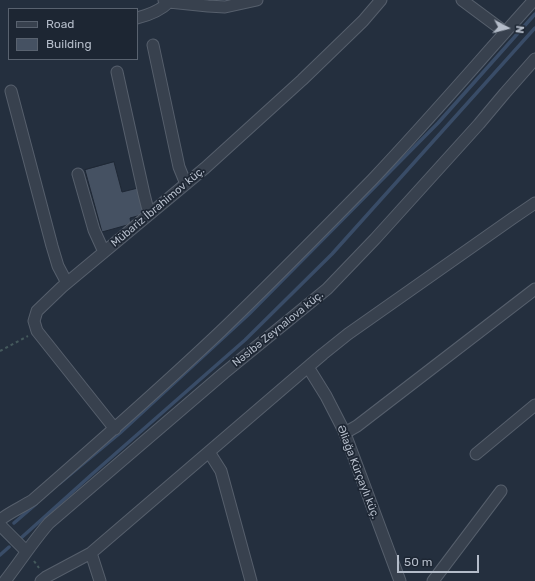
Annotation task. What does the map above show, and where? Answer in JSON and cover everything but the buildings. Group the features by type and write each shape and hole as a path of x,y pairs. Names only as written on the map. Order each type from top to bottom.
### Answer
{"street":[{"path":"138,18 163,8 167,1 225,7 257,0"},
{"name":"Mübariz İbrahimov küç.","path":"38,331 34,321 37,311 67,283 186,184 302,80 363,21 381,0"},
{"path":"462,0 505,32"},
{"path":"0,520 33,500 115,428 220,332 322,231 426,122 534,0"},
{"path":"153,45 179,167 186,184"},
{"name":"Nəsibə Zeynalova küç.","path":"5,581 18,565 26,551 49,523 218,378 327,288 385,228 479,124 535,59"},
{"path":"117,72 144,194 151,213"},
{"path":"11,91 52,246 58,266 67,283"},
{"path":"78,174 94,230 104,252"},
{"path":"44,579 91,553 348,334 535,203"},
{"path":"344,431 350,430 357,426 535,289"},
{"path":"38,331 115,428"},
{"name":"Əliağa Kürçaylı küç.","path":"308,368 326,396 344,431 400,581"},
{"path":"476,454 535,405"},
{"path":"209,452 221,471 251,581"},
{"path":"433,581 501,491"},
{"path":"0,525 26,551"},
{"path":"91,553 100,581"}],"path":[{"path":"0,351 38,331"},
{"path":"26,551 44,579"}],"waterway":[{"path":"60,483 120,433 249,314 438,123 535,14"},
{"path":"21,538 245,340 332,254 535,28"},
{"path":"14,523 36,504"},
{"path":"0,555 9,547"}]}
